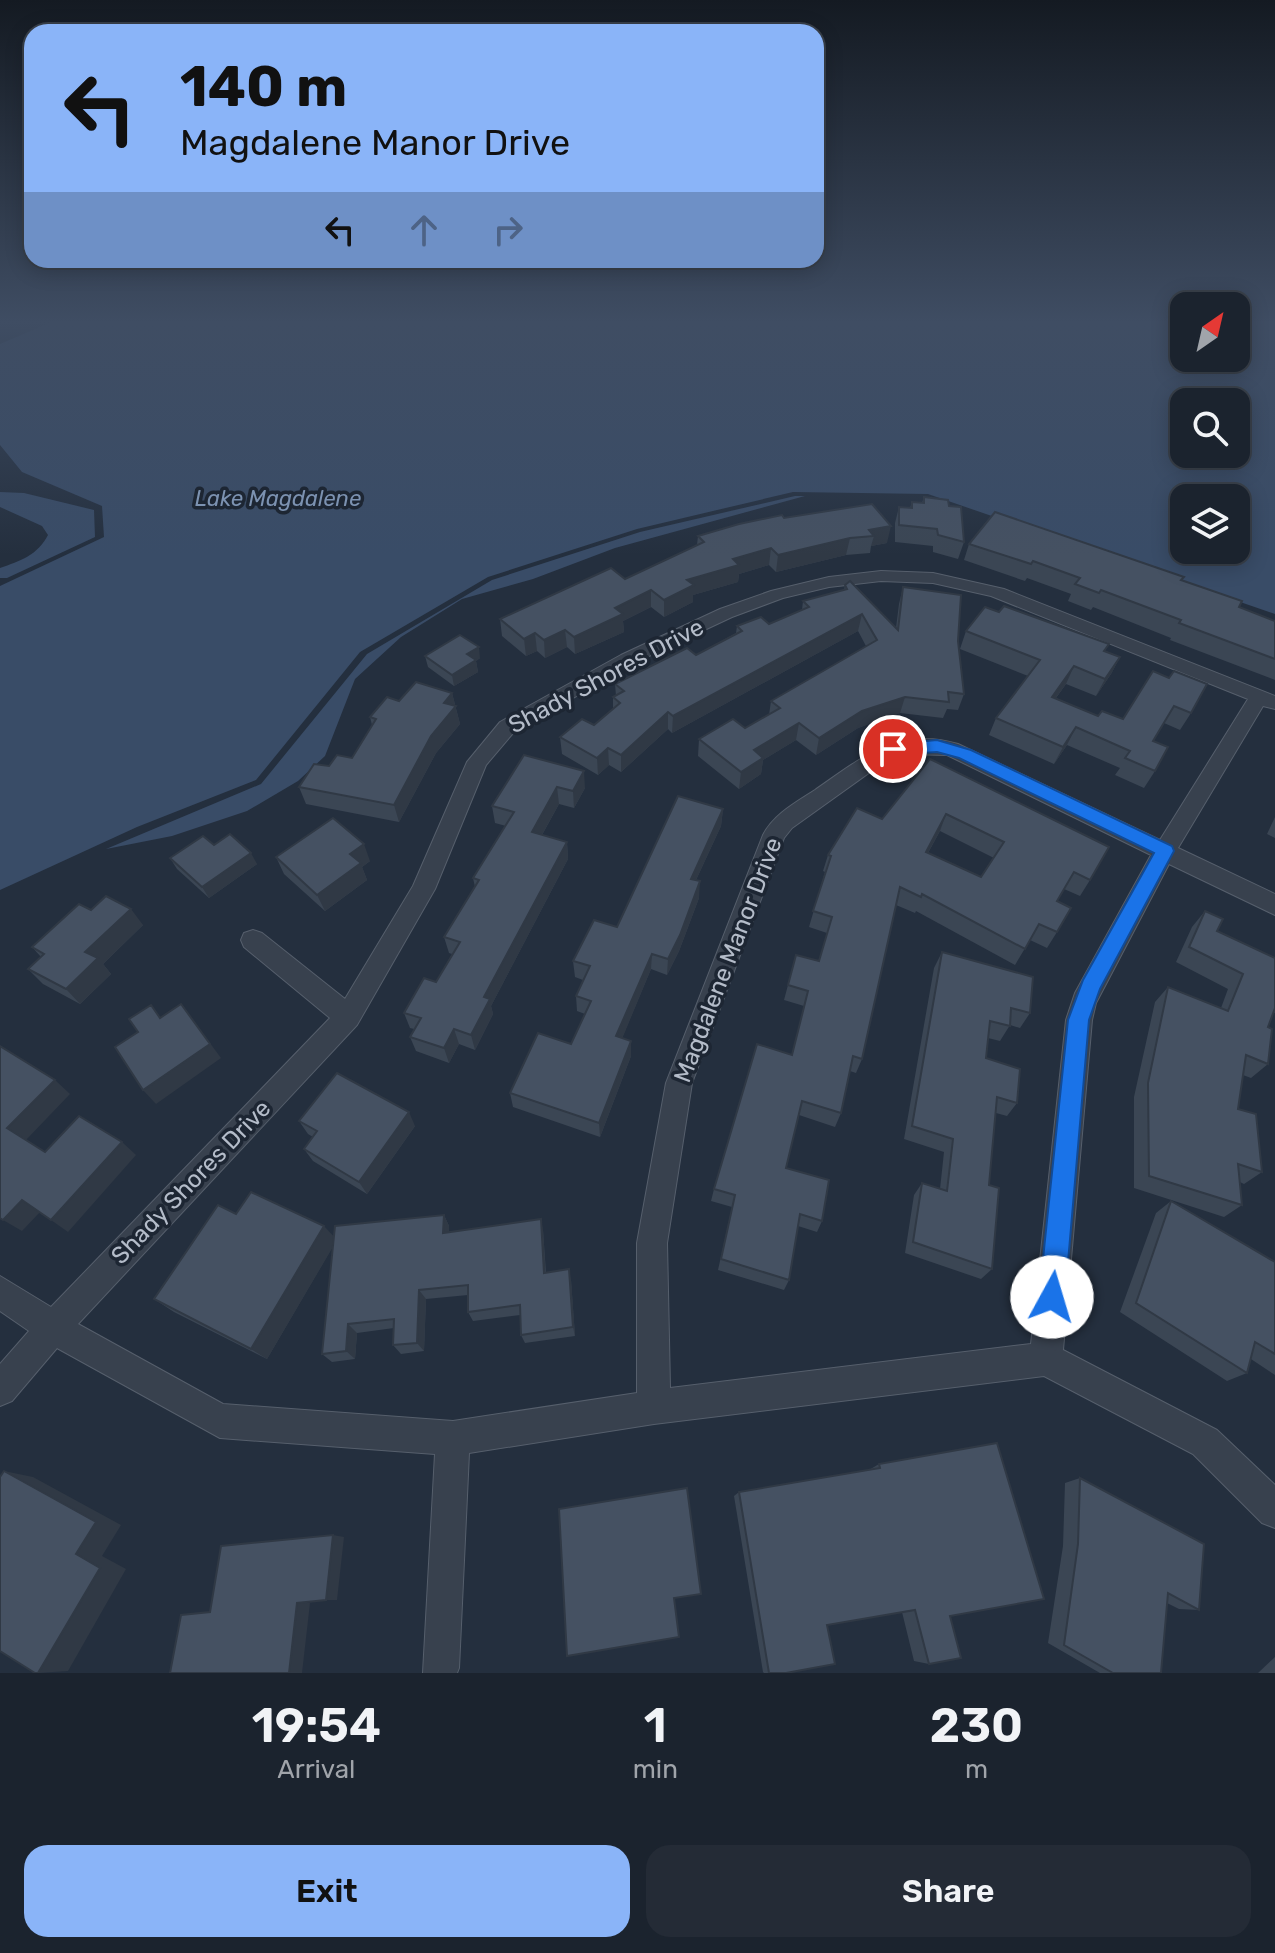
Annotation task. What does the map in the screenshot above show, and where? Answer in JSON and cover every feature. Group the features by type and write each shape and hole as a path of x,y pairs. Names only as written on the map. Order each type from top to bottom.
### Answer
{"street":[{"name":"Shady Shores Drive","path":"0,1389 53,1328 348,1017 423,889 467,781 496,738 519,718 563,694 695,627 756,601 826,584 885,576 961,583 1039,606 1267,700"},
{"path":"1046,1359 1079,1020 1091,987 1165,851 1267,700"},
{"name":"Magdalene Manor Drive","path":"654,1407 652,1243 679,1083 774,835 784,822 880,755 905,747 937,746 983,762 1275,905"},
{"path":"253,940 348,1017"},
{"path":"0,1292 53,1328 220,1421 453,1438 654,1407 1046,1359 1205,1442 1275,1510"},
{"path":"440,1668 453,1438"}],"water":[{"name":"Lake Magdalene","path":"0,399 1170,399 1170,468 1250,468 1250,399 1275,399 1275,614 928,494 793,492 637,529 488,577 360,652 256,780 137,827 0,890 0,586 104,537 102,506 22,472 0,445"},
{"path":"0,492 24,493 94,510 95,537 7,578 0,578 0,568 34,552 48,535 42,526 0,507"},
{"path":"805,496 615,548 533,579 462,599 401,637 355,679 325,756 298,781 247,811 172,836 106,849 261,784 367,654 492,580 640,532"}],"building":[{"path":"924,497 948,500 949,506 961,507 964,542 938,535 937,529 899,525 899,507 912,508 912,502 924,503"},
{"path":"872,504 891,526 869,530 874,536 850,538 778,555 771,548 733,559 739,565 687,580 694,585 664,600 651,590 615,608 623,614 574,637 565,630 544,640 535,633 524,639 500,619 611,568 625,579 704,542 698,536 782,515 784,518"},
{"path":"995,512 1184,577 1181,580 1242,601 1239,607 1275,621 1275,659 1101,590 1099,593 1075,584 1080,578 1033,561 1031,564 969,544"},
{"path":"850,581 898,630 903,587 961,595 958,641 964,694 948,692 949,702 905,697 862,711 819,738 799,723 754,750 763,758 741,772 699,739 733,719 745,728 780,708 771,701 877,640 862,614 673,716 668,712 621,755 608,748 597,758 560,737 582,719 594,725 620,703 613,697 624,691 615,684 687,648 696,655 742,631 737,626 761,617 769,624 809,607 803,601 847,589 845,585"},
{"path":"1004,606 1109,644 1104,651 1120,657 1105,679 1074,666 1052,697 1098,716 1102,711 1123,719 1153,671 1169,678 1174,671 1207,684 1191,713 1174,706 1153,741 1168,747 1155,771 1125,758 1130,751 1076,727 1063,747 996,718 1040,660 966,631 985,607 999,612"},
{"path":"460,635 479,647 467,654 476,660 452,675 425,656"},
{"path":"416,682 452,693 444,703 456,706 431,736 394,805 299,787 314,764 329,766 337,755 352,758 376,719 370,717 387,697 399,701"},
{"path":"524,755 584,771 573,791 557,787 532,832 567,842 484,997 490,999 471,1035 454,1029 444,1048 410,1037 421,1018 404,1013 424,978 436,982 460,942 444,937 479,880 473,878 514,812 492,806"},
{"path":"930,759 1109,847 1090,880 1074,872 1057,901 1071,908 1057,932 1039,924 1025,949 922,894 921,897 900,887 862,1059 853,1056 841,1113 802,1101 786,1168 829,1180 822,1221 800,1214 789,1280 721,1259 735,1195 714,1189 757,1044 792,1055 808,991 788,985 796,955 819,961 832,917 813,911 831,856 828,855 857,808 882,819","holes":["946,814 1004,842 981,877 926,852"]},
{"path":"678,796 723,809 691,879 700,881 680,935 668,959 652,954 616,1036 631,1041 599,1123 510,1093 538,1033 571,1044 591,1001 576,996 590,966 573,961 594,920 617,927"},
{"path":"333,818 364,844 350,854 361,863 317,895 276,857"},
{"path":"230,834 251,853 202,887 170,858 203,836 214,845"},
{"path":"106,896 131,909 85,952 98,958 66,989 28,969 44,954 32,947 79,904 91,910"},
{"path":"1205,911 1223,919 1217,931 1275,958 1275,1008 1268,1027 1272,1029 1268,1064 1246,1055 1238,1109 1256,1114 1262,1172 1238,1164 1242,1205 1149,1176 1148,1083 1168,987 1228,1011 1243,974 1189,947"},
{"path":"942,952 1033,977 1030,1013 1011,1008 1010,1026 990,1021 986,1058 1020,1069 1017,1103 997,1097 989,1185 999,1188 992,1269 913,1242 922,1183 947,1191 953,1139 912,1126"},
{"path":"181,1004 210,1044 143,1090 115,1047 138,1032 129,1019 151,1005 160,1018"},
{"path":"0,1046 55,1080 7,1128 45,1152 79,1116 122,1142 51,1220 22,1200 3,1220 0,1218"},
{"path":"337,1073 409,1112 359,1182 304,1149 317,1131 299,1121"},
{"path":"251,1192 324,1226 251,1349 154,1299 218,1205 236,1214"},
{"path":"1171,1201 1275,1262 1275,1354 1255,1342 1247,1373 1136,1303"},
{"path":"444,1215 443,1233 541,1219 544,1273 569,1269 573,1327 521,1335 520,1305 468,1312 468,1285 419,1290 417,1343 393,1345 394,1319 348,1324 346,1351 322,1354 335,1226"},
{"path":"997,1443 1044,1599 950,1616 961,1658 929,1664 915,1610 827,1625 835,1664 769,1673 739,1492 880,1468 879,1464"},
{"path":"4,1471 96,1522 76,1554 100,1568 38,1673 0,1651 0,1477"},
{"path":"1080,1478 1204,1544 1199,1610 1168,1593 1161,1673 1113,1673 1064,1645 1078,1544"},
{"path":"687,1488 701,1594 674,1598 679,1637 567,1656 559,1509"},
{"path":"333,1535 326,1600 297,1603 289,1673 170,1673 181,1615 210,1612 221,1546"}],"route":[{"path":"893,749 937,746 965,754 1165,851 1091,987 1079,1020 1052,1297"}]}
